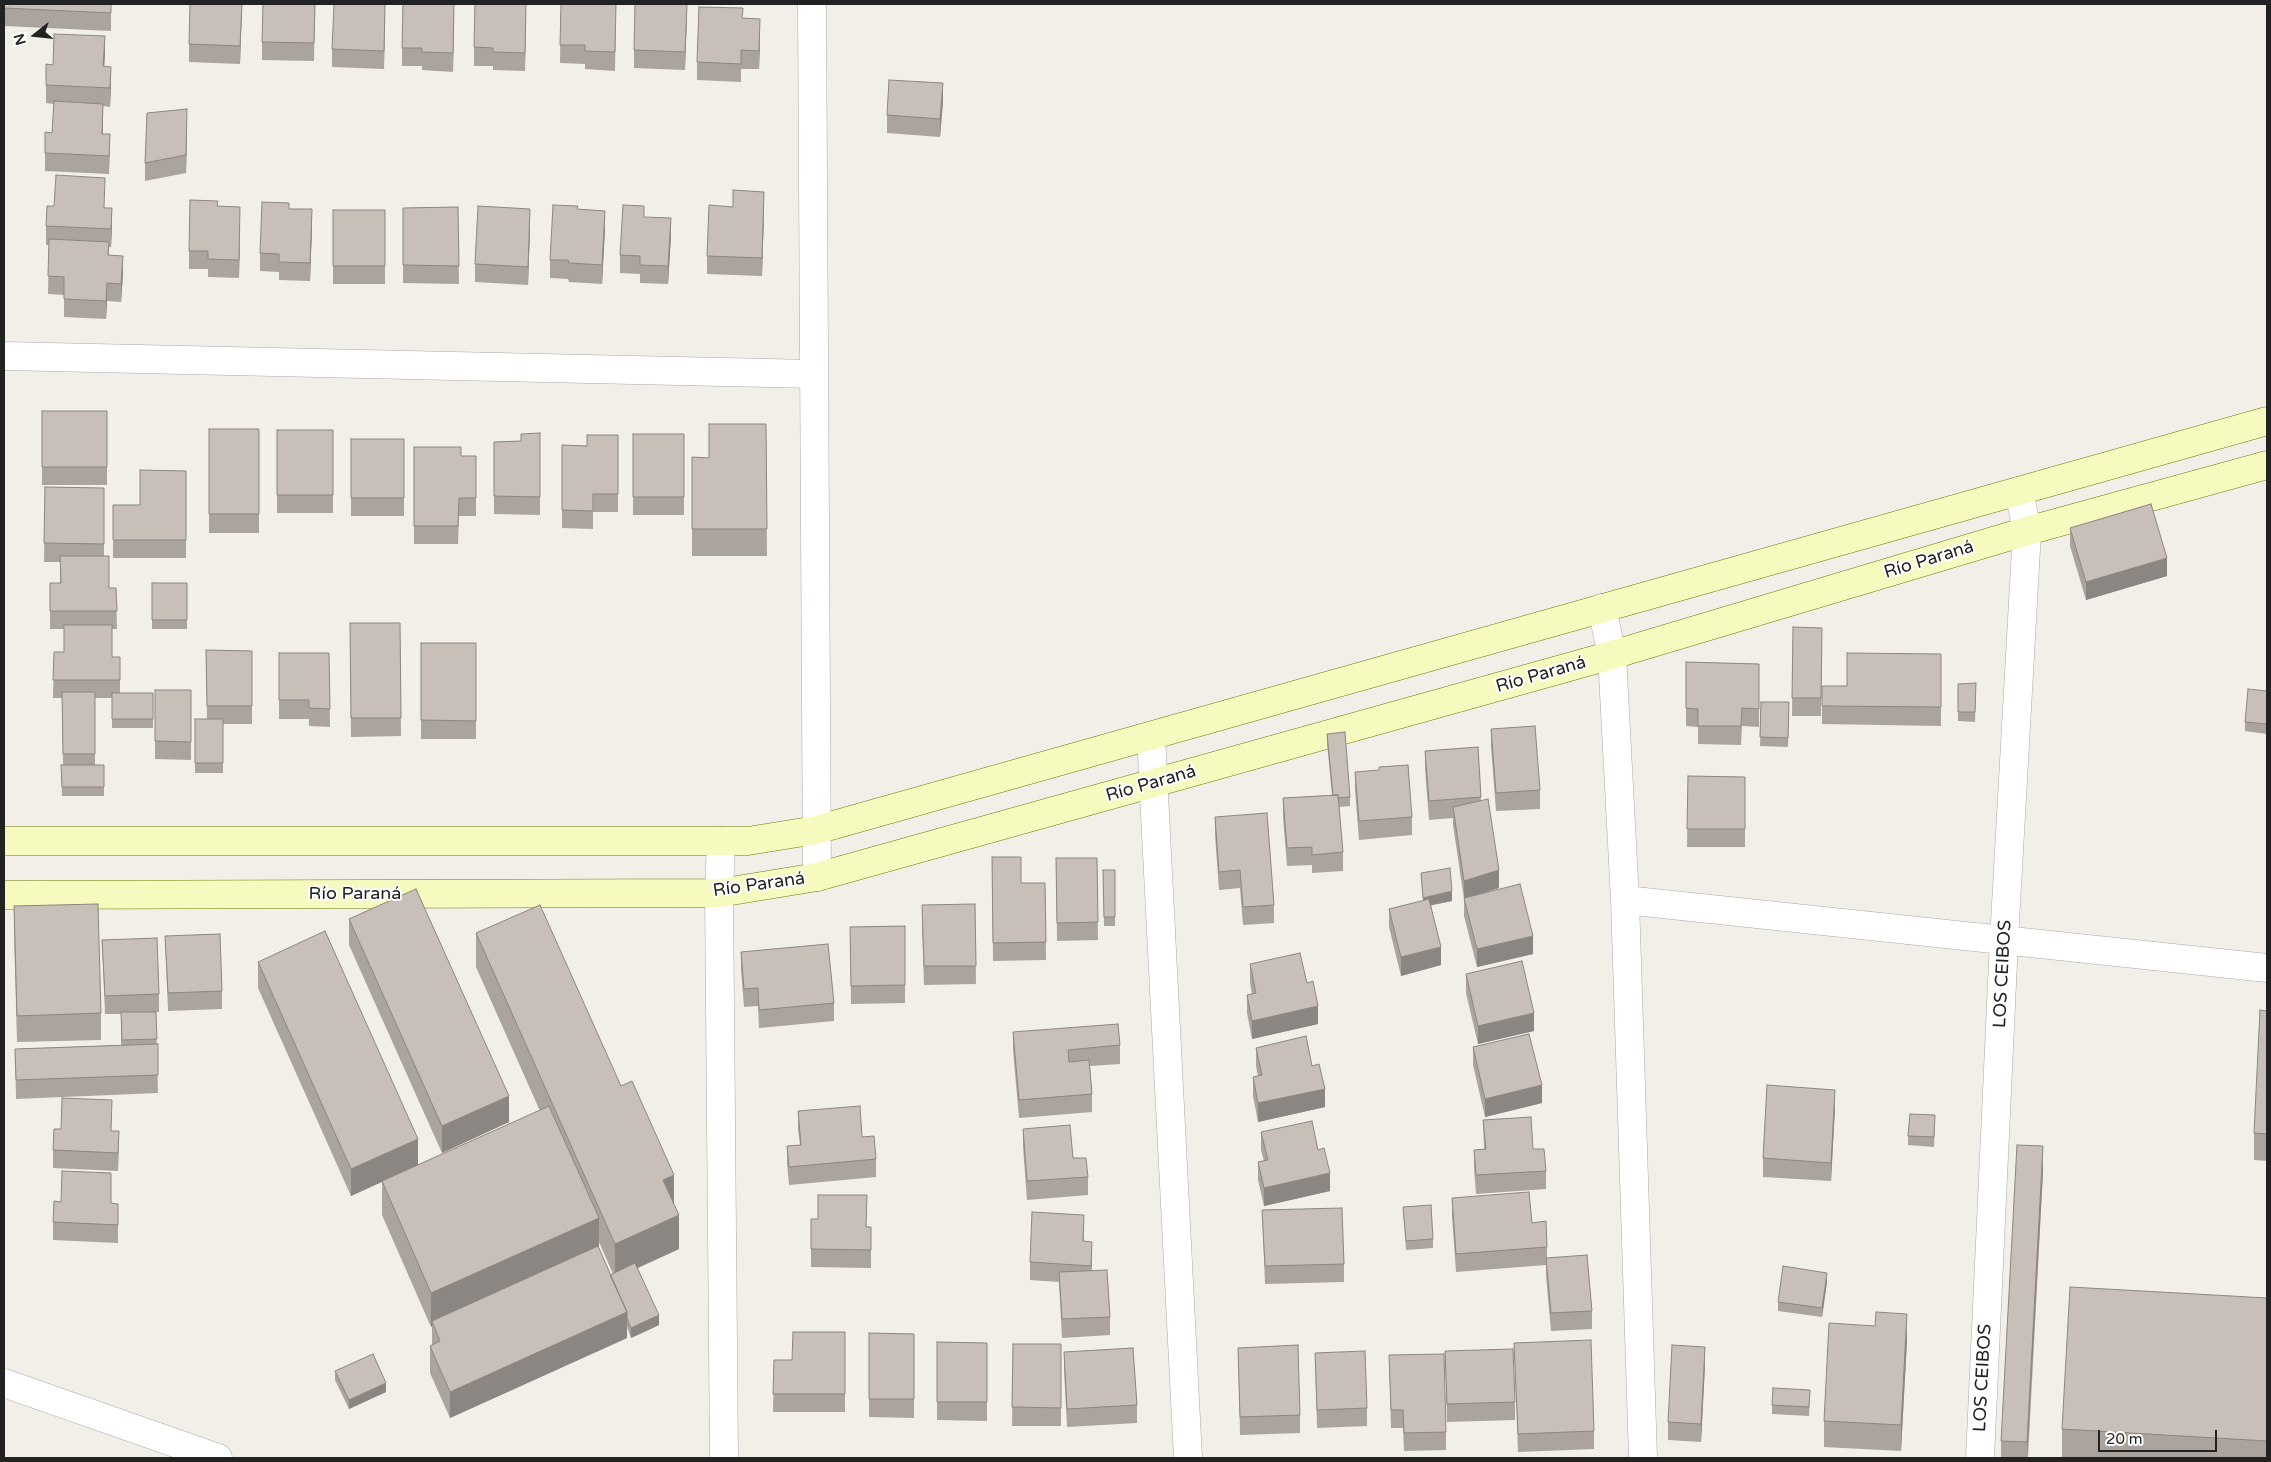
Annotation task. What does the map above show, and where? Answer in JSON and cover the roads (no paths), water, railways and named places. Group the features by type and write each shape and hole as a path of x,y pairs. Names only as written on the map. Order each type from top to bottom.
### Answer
{"street":[{"path":"812,4 817,877"},
{"path":"4,356 813,374"},
{"path":"4,841 748,841 816,830 2267,421"},
{"name":"Río Paraná","path":"4,895 719,894 817,877 1612,655 2027,531 2267,465"},
{"name":"LOS CEIBOS","path":"1980,1458 2004,940 2027,531 2018,491"},
{"path":"1602,608 1612,655 1625,900 1643,1458"},
{"path":"1151,736 1188,1458"},
{"path":"721,841 719,894 724,1458"},
{"path":"1625,900 2267,968"},
{"path":"4,1383 218,1458"}]}
